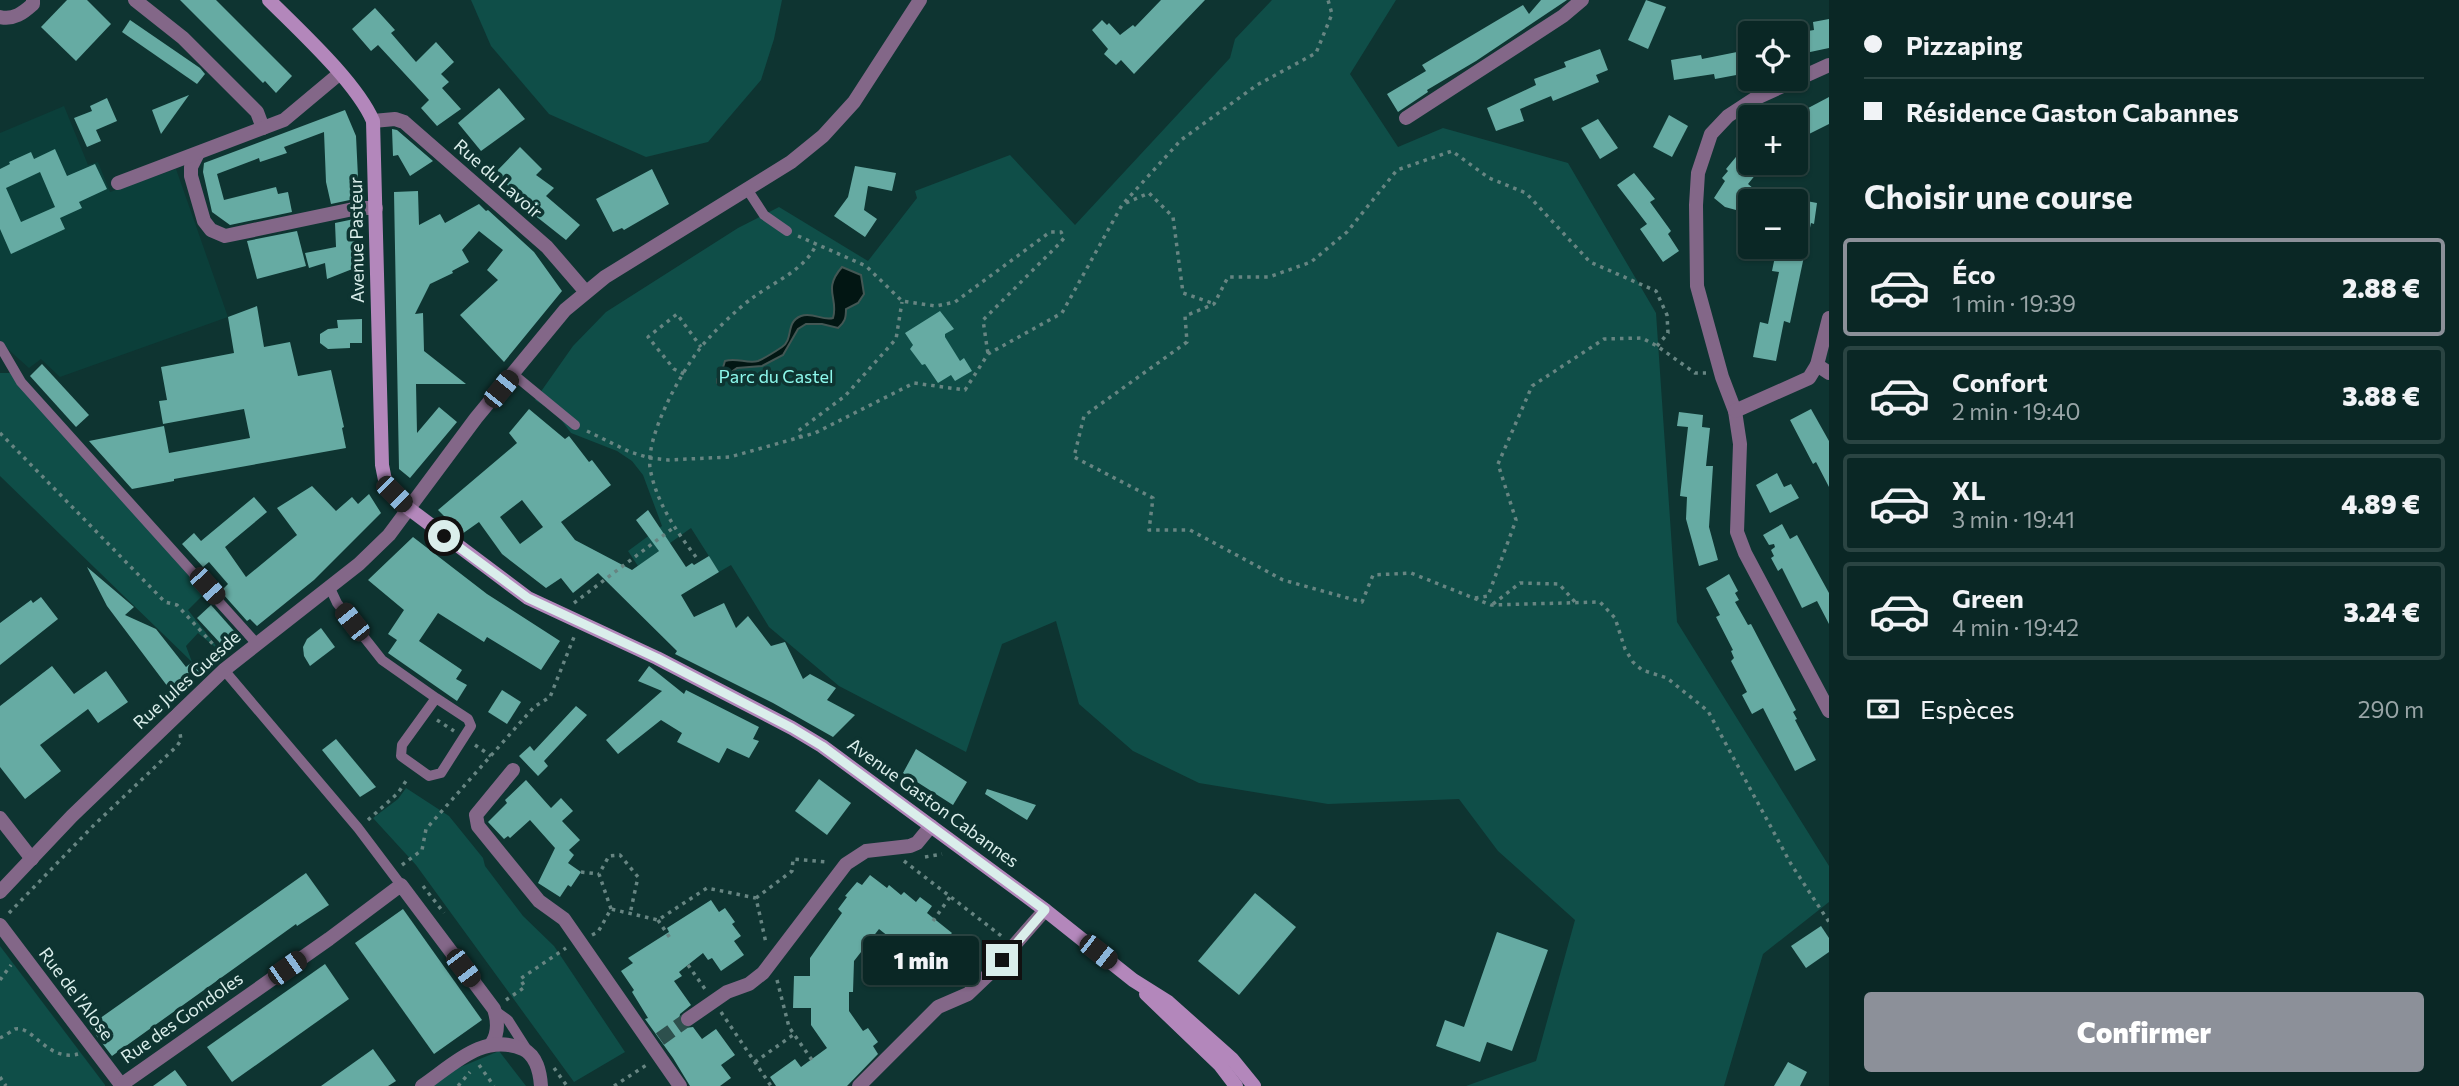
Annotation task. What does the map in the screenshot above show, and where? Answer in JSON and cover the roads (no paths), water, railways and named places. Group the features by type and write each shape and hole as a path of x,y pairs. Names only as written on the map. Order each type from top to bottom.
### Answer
{"main road":[{"path":"269,0 339,74 373,121"},
{"name":"Avenue Pasteur","path":"373,121 382,465 386,485 408,508"},
{"name":"Avenue Gaston Cabannes","path":"408,508 528,598 657,658 822,746 1045,910 1133,979 1168,1002 1232,1059 1254,1086"},
{"name":"Avenue Gaston Cabannes","path":"1133,979 1160,1009 1220,1065 1236,1086"}],"street":[{"path":"0,17 8,19 22,13 33,4 33,0"},
{"path":"135,0 183,38 257,112 263,128"},
{"name":"Rue Jules Guesde","path":"0,892 72,816 224,670 330,588 389,535 513,374 565,310 585,291 791,162 831,128 854,102 920,0"},
{"path":"1406,118 1582,0"},
{"path":"1829,65 1754,99 1728,116 1711,134 1698,173 1695,259 1697,286 1721,373 1735,411 1740,444 1737,531 1745,553 1829,712"},
{"path":"118,183 284,120 339,74"},
{"name":"Rue du Lavoir","path":"373,121 395,119 404,122 547,247 585,291"},
{"path":"197,155 191,167 191,176 204,221 211,230 225,236 358,208 376,208"},
{"path":"1735,411 1823,369 1829,318"},
{"path":"513,770 477,815 478,826 540,901 564,919 657,1047 680,1086"},
{"path":"0,818 32,859"},
{"path":"688,1019 727,992 749,984 773,962 846,864 866,851 917,843 931,826"},
{"path":"397,879 494,1009 498,1021 496,1037 492,1043 469,1053 422,1086"},
{"name":"Rue des Gondoles","path":"121,1085 397,879"},
{"path":"859,1086 938,1007 968,994 1015,946 1045,910"},
{"name":"Rue de l'Alose","path":"4,920 121,1085"},
{"path":"492,1043 520,1048 530,1053 537,1063 541,1086"}],"lane":[{"path":"747,189 764,215 787,231"},
{"path":"0,346 22,382 256,643"},
{"path":"513,374 575,425"},
{"path":"330,588 337,603 382,660 468,719 471,726 441,772 429,776 401,756 402,745 436,698"},
{"path":"224,670 358,828 397,879"},
{"path":"494,1009 508,1020 530,1053"}],"tunnel":[{"path":"660,1039 688,1019"}],"park label":[{"name":"Parc du Castel","path":"776,377"}]}
